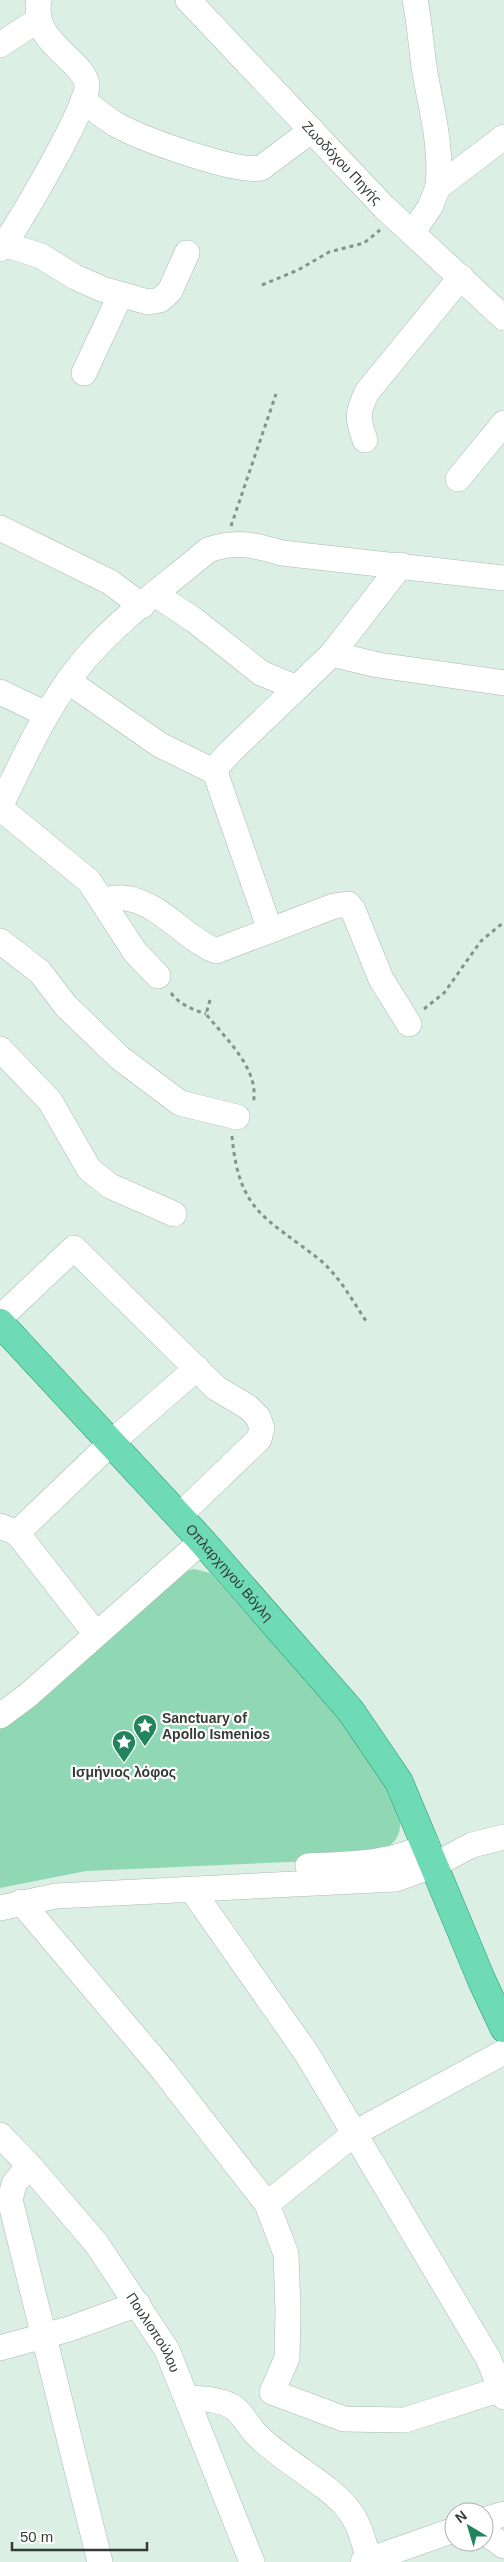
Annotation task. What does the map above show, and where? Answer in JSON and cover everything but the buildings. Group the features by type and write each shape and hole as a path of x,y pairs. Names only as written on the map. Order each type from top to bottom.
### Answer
{"main road":[{"name":"Οπλαρχηγού Βόγλη","path":"0,1323 202,1541 350,1710 400,1782 482,1981 504,2028"}],"street":[{"name":"Ζωοδόχου Πηγής","path":"188,0 403,224 504,318"},
{"path":"403,224 430,207 438,187 440,161 437,124 425,72 415,0"},
{"path":"0,45 38,10 48,37 84,76 87,86 83,100 37,188 2,247 41,256 74,277 120,296 148,302 160,300 170,291 187,252"},
{"path":"83,100 119,126 216,161 253,170 261,168 312,130"},
{"path":"438,187 504,137"},
{"path":"365,440 359,424 359,410 367,392 461,277"},
{"path":"84,372 120,296"},
{"path":"458,479 504,423"},
{"path":"0,528 110,582 194,620 261,673 297,688"},
{"path":"158,976 135,952 89,881 0,808 46,714 68,681 111,632 208,550 226,544 252,544 282,553 504,578"},
{"path":"270,930 216,772 219,764 231,750 332,654 401,565"},
{"path":"332,654 378,665 504,684"},
{"path":"68,681 160,745 216,772"},
{"path":"0,692 46,714"},
{"path":"102,900 125,898 143,904 216,951 334,906 348,904 353,910 381,979 409,1024"},
{"path":"0,941 40,972 66,1006 128,1063 180,1103 233,1115"},
{"path":"0,1049 50,1101 89,1169 110,1186 174,1214"},
{"path":"0,1318 74,1248 216,1388 248,1407 258,1417 262,1428 259,1439 179,1516"},
{"path":"96,1634 8,1529 197,1368"},
{"path":"0,1716 27,1696 202,1541"},
{"path":"7,1901 181,1885 396,1879 431,1855 504,1836"},
{"path":"181,1885 307,2054 488,2358 502,2393 405,2420 344,2418 272,2392"},
{"path":"7,1901 163,2070 267,2204 286,2254 287,2358 272,2392 254,2405 235,2408 214,2401 188,2398"},
{"path":"267,2204 355,2133 504,2052"},
{"name":"Πουλιοπούλου","path":"0,2135 29,2165 96,2243 167,2350 188,2398 252,2562"},
{"path":"29,2165 14,2184 10,2200 100,2562"},
{"path":"0,2348 45,2336 138,2304"},
{"path":"235,2408 257,2436 347,2508 356,2521 368,2561 444,2534"}],"path":[{"path":"262,285 298,270 329,252 364,243 403,224"},
{"path":"226,544 276,394"},
{"path":"409,1024 444,993 481,941 504,922"},
{"path":"158,976 176,1000 206,1014 242,1060 255,1085 252,1108 245,1114 233,1115 235,1169 244,1192 273,1226 320,1261 339,1280 366,1321"},
{"path":"206,1014 210,1000"}],"green space":[{"path":"194,1569 210,1573 358,1740 386,1782 396,1803 400,1822 400,1830 397,1837 387,1848 359,1859 86,1871 0,1888 0,1728 175,1574"}],"place":[{"name":"Sanctuary of Apollo Ismenios","path":"145,1747"},
{"name":"Ισμήνιος λόφος","path":"124,1763"}]}
